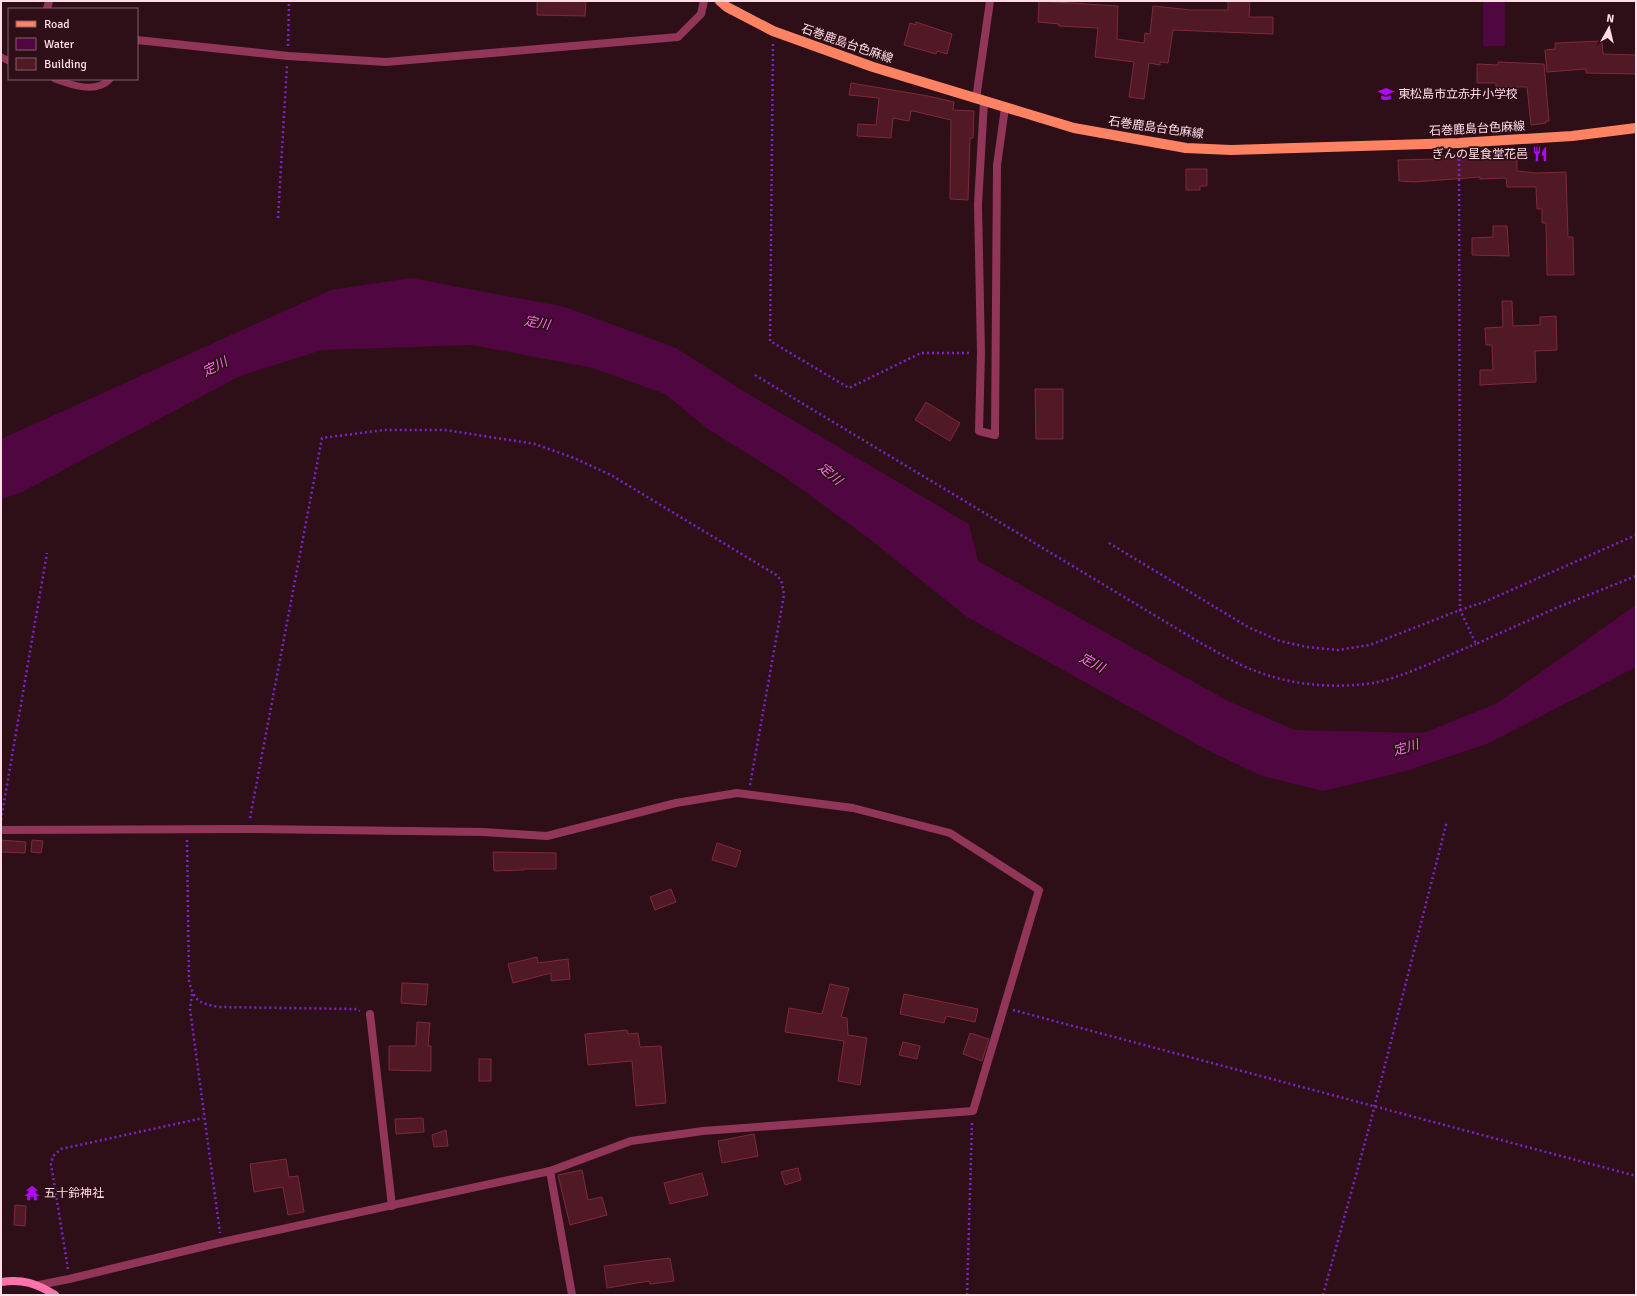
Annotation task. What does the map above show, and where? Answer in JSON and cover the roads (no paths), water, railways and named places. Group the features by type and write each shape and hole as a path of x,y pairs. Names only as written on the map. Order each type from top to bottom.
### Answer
{"main road":[{"name":"石巻鹿島台色麻線","path":"720,1 727,7 773,31 858,62 1074,128 1186,148 1231,150 1459,144 1572,136 1636,128"}],"street":[{"path":"138,40 288,56 386,62 678,37 701,14 704,1"},
{"path":"990,1 980,100 978,204 981,353 979,431 995,435 997,165 1005,108"},
{"path":"1,830 248,829 484,832 547,836 676,803 737,793 853,808 950,833 1039,890 973,1111 703,1131 631,1141 550,1171 222,1242 39,1285"},
{"path":"370,1014 392,1206"},
{"path":"550,1171 572,1295"},
{"path":"1,1282 22,1281 39,1285 54,1295"}],"lane":[{"path":"58,80 75,86 93,86 106,83 109,80"}],"water":[{"path":"1483,1 1505,1 1505,46 1483,46"},
{"name":"定川","path":"411,278 565,307 676,348 740,389 969,524 978,561 1226,700 1295,730 1424,733 1497,703 1636,605 1636,667 1487,744 1403,772 1323,791 1262,776 1211,752 967,617 867,537 785,477 708,429 665,394 593,368 472,345 322,350 240,376 22,492 1,499 1,439 331,290"}],"place":[{"name":"東松島市立赤井小学校","path":"1386,94"},
{"name":"ぎんの星食堂花邑","path":"1540,154"},
{"name":"五十鈴神社","path":"32,1193"}]}
